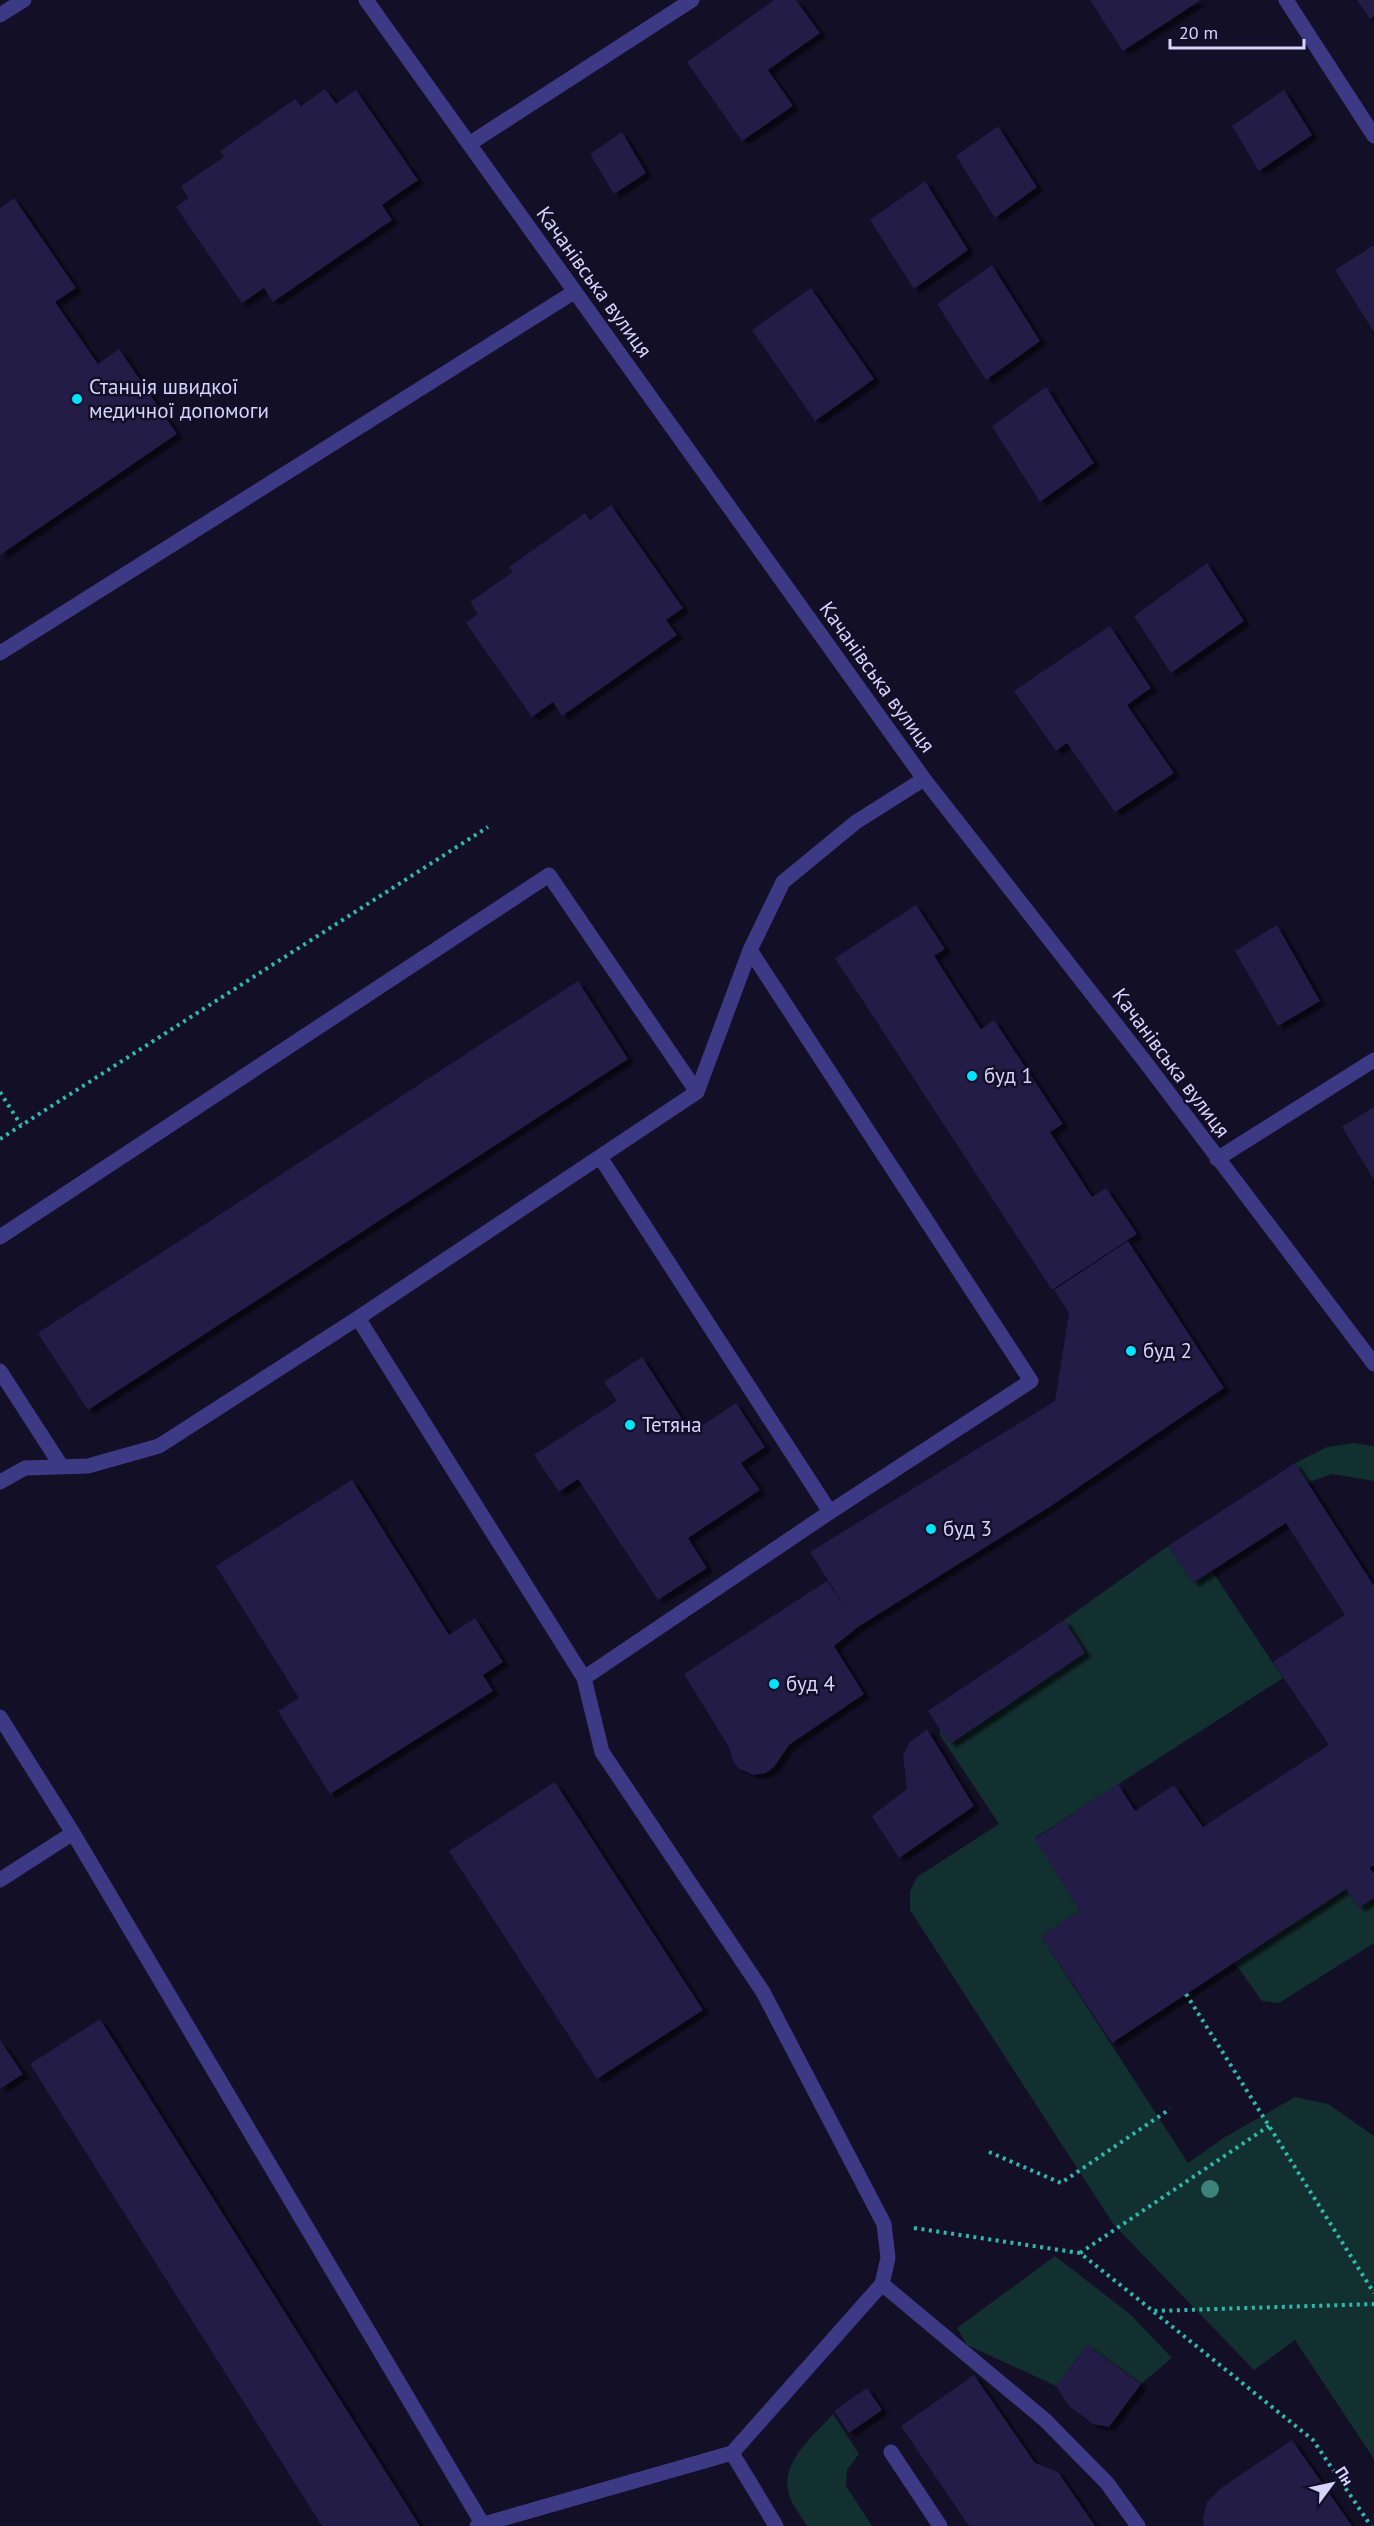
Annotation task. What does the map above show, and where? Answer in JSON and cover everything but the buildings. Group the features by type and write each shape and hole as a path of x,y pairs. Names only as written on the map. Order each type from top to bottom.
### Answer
{"street":[{"path":"0,15 24,0"},
{"name":"Качанівська вулиця","path":"366,0 924,779 1143,1059 1374,1364"},
{"path":"469,144 692,0"},
{"path":"1286,0 1374,136"},
{"path":"0,652 574,291"},
{"path":"0,1482 25,1468 88,1466 159,1446 357,1318 697,1092 750,950 783,882 856,822 924,779"},
{"path":"0,1237 549,875 697,1092"},
{"path":"584,1678 830,1512 1031,1381 750,950"},
{"path":"1217,1159 1374,1060"},
{"path":"600,1157 830,1512"},
{"path":"0,1717 74,1833 479,2524 732,2453 882,2284 888,2258 884,2224 763,1992 602,1752 584,1678 357,1318"},
{"path":"0,1371 62,1467"},
{"path":"0,1880 74,1833"},
{"path":"882,2284 1053,2427 1107,2483 1138,2526"},
{"path":"891,2452 940,2526"},
{"path":"732,2453 776,2526"}],"path":[{"path":"0,1139 488,827"},
{"path":"0,1092 21,1125"},
{"path":"1186,1994 1374,2293"},
{"path":"989,2152 1061,2182 1170,2109"},
{"path":"1080,2253 1269,2126"},
{"path":"884,2224 1080,2253 1313,2440 1371,2526"},
{"path":"1153,2311 1374,2304"}],"green space":[{"path":"1353,1443 1374,1446 1374,1481 1332,1474 1307,1483 1295,1463 1327,1447"},
{"path":"1168,1546 1193,1583 1212,1571 1283,1678 1035,1838 1080,1911 1041,1936 1188,2163 1225,2137 1295,2097 1328,2104 1374,2136 1374,2459 1295,2340 1254,2370 1114,2225 910,1910 910,1891 917,1877 999,1824 940,1735 939,1719 1064,1620"},
{"path":"1346,1889 1359,1908 1374,1898 1374,1943 1279,2003 1262,2001 1234,1962"},
{"path":"1055,2256 1131,2315 1172,2358 1141,2384 1087,2345 1056,2386 967,2345 957,2328"},
{"path":"833,2414 859,2454 847,2470 846,2486 872,2526 807,2526 792,2502 788,2489 788,2476 792,2465 806,2443"}],"place":[{"name":"Станція швидкої медичної допомоги","path":"77,399"},
{"name":"буд 1","path":"972,1076"},
{"name":"буд 2","path":"1131,1351"},
{"name":"Тетяна","path":"630,1425"},
{"name":"буд 3","path":"931,1529"},
{"name":"буд 4","path":"774,1684"}]}
